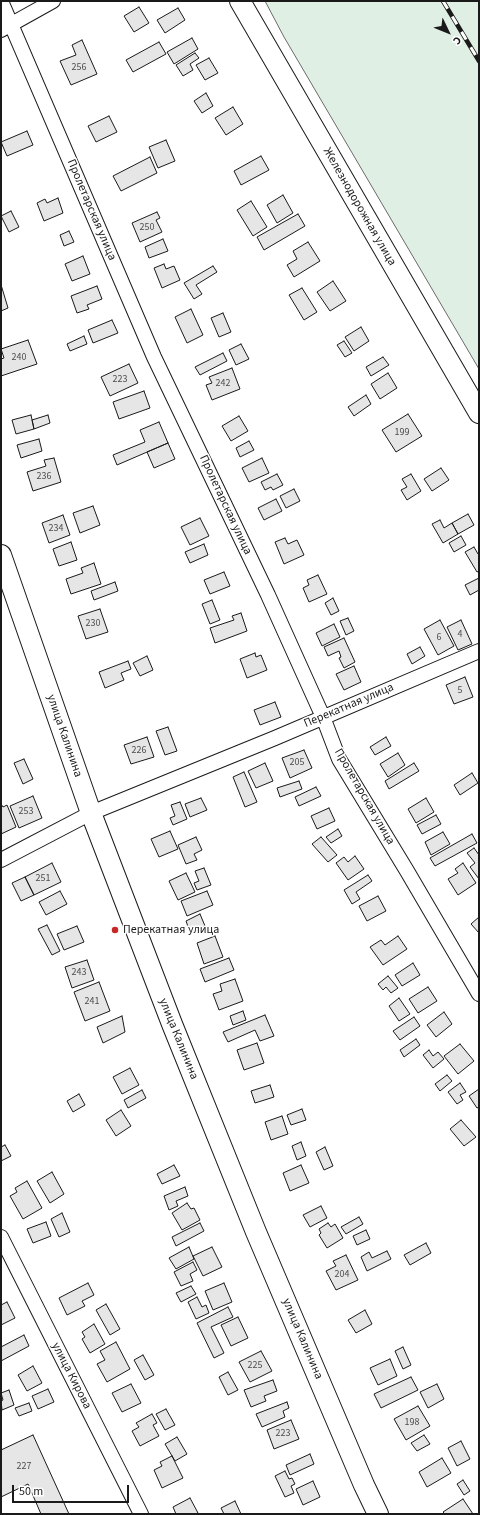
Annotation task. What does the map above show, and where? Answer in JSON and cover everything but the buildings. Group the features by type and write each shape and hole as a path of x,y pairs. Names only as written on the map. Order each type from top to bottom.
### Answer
{"street":[{"name":"Пролетарская улица","path":"1,1 6,27 154,357 268,595 323,717 339,759 479,994"},
{"path":"6,27 53,1"},
{"name":"Железнодорожная улица","path":"240,1 479,413"},
{"name":"улица Калинина","path":"1,555 90,813 172,1024 250,1217 361,1478 378,1514"},
{"name":"Перекатная улица","path":"1,860 90,813 275,738 479,651"},
{"name":"улица Кирова","path":"1,1237 141,1514"}],"green space":[{"path":"265,1 479,1 479,369 284,37"}],"railway":[{"path":"443,1 479,61"}],"place":[{"name":"Перекатная улица","path":"115,930"}]}
